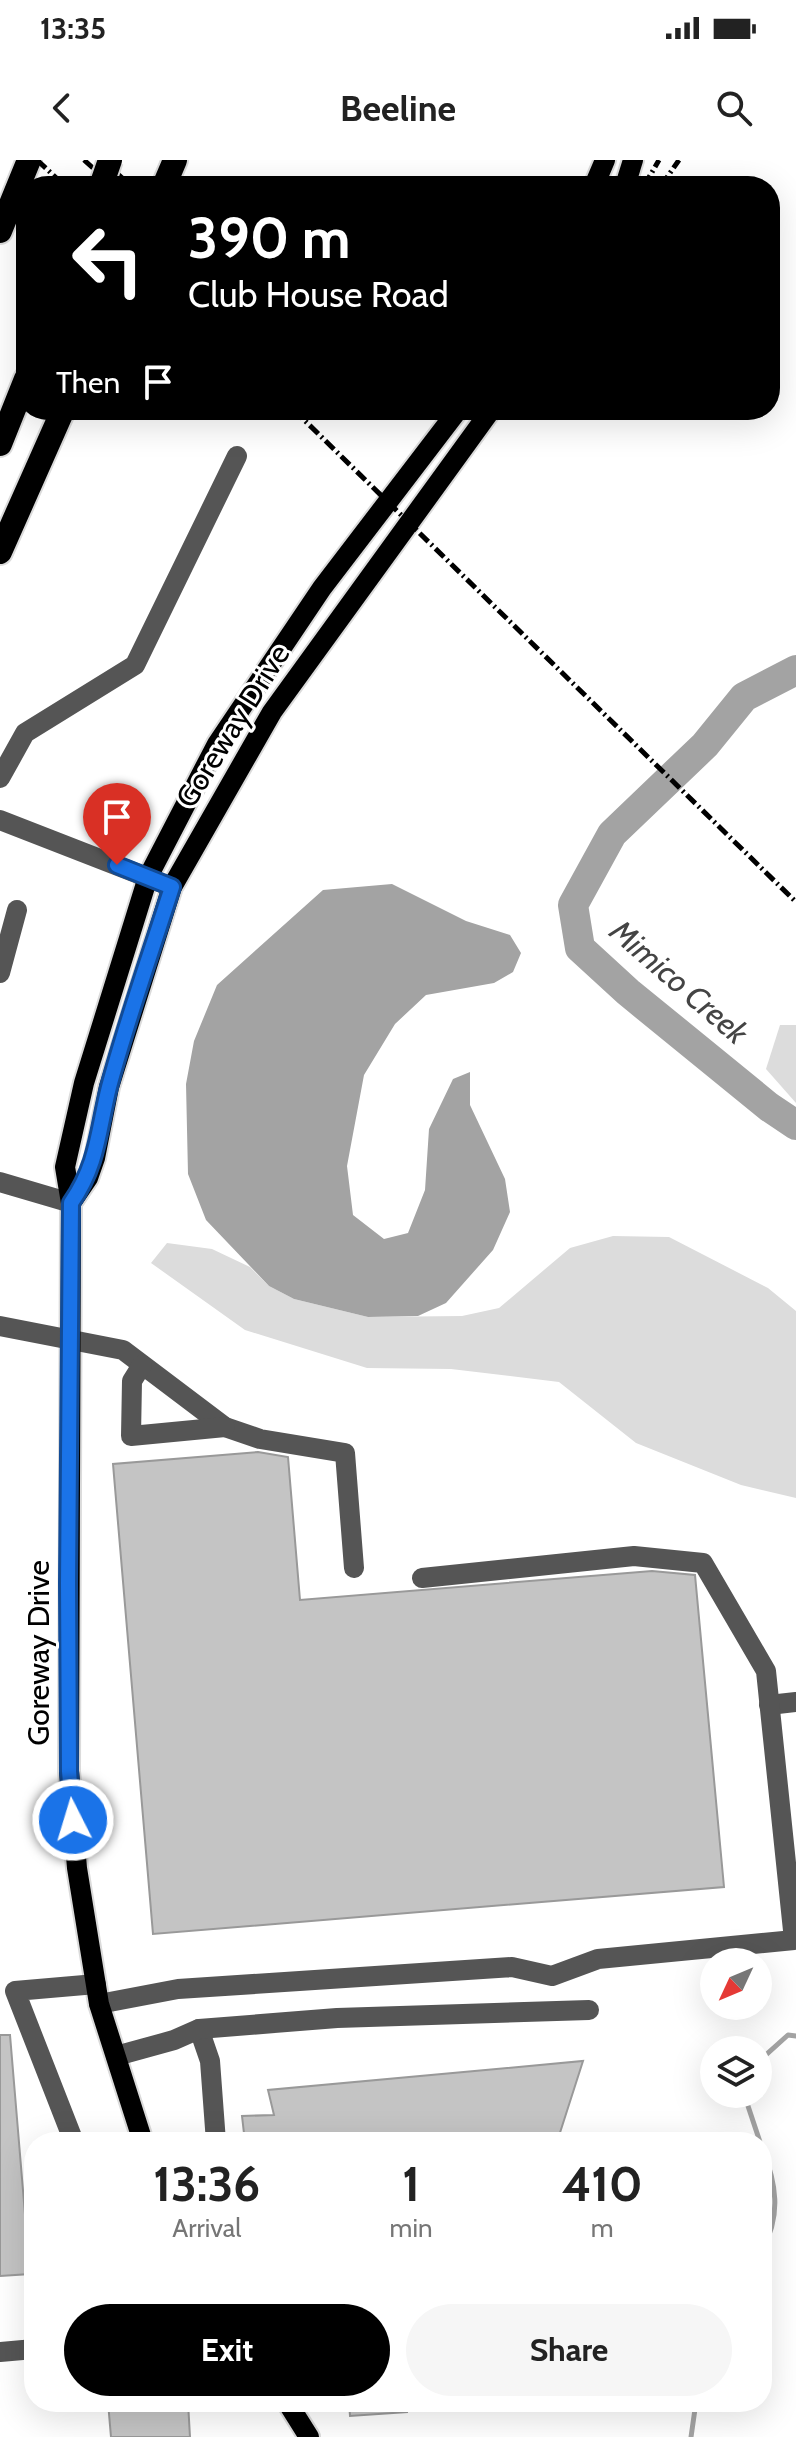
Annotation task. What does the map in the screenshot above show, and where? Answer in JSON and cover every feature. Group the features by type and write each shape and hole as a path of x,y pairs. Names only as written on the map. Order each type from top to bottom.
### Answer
{"highway":[{"path":"1,229 16,192"},
{"path":"0,444 16,404"},
{"path":"0,552 59,420"}],"main road":[{"name":"Goreway Drive","path":"140,2132 98,1994 77,1868 69,1771 71,1203 65,1167 84,1083 148,877 217,744 322,588 450,420"},
{"name":"Goreway Drive","path":"71,1203 88,1178 95,1158 109,1087 172,887 272,712 484,420"},
{"path":"293,2412 309,2437"}],"street":[{"path":"0,778 25,733 135,665 237,456"},
{"path":"0,820 172,887"},
{"path":"0,973 17,910"},
{"path":"0,1182 71,1203"},
{"path":"0,1326 123,1350 225,1427 260,1439 345,1453 354,1568"},
{"path":"142,1365 132,1381 131,1436 225,1427"},
{"path":"70,2132 8,1991 98,1994 512,1967 552,1976 598,1959 795,1940 766,1671 703,1563 634,1556 422,1578"},
{"path":"769,1705 796,1702"},
{"path":"116,2056 199,2029 337,2018 589,2010"},
{"path":"199,2029 210,2061 215,2132"},
{"path":"0,2352 24,2350"}],"shaded area":[{"path":"392,884 466,921 510,935 521,953 513,972 494,983 426,995 395,1024 364,1075 347,1166 353,1215 384,1239 408,1233 425,1190 429,1129 453,1079 470,1072 470,1105 505,1179 510,1212 493,1250 446,1303 418,1316 368,1317 294,1299 269,1286 206,1220 188,1174 186,1084 194,1041 217,985 323,890"},
{"path":"780,1025 796,1025 796,1103 766,1069"},
{"path":"613,1236 669,1237 768,1288 796,1311 796,1498 741,1485 636,1443 559,1382 451,1369 367,1368 245,1330 151,1263 167,1243 212,1249 250,1267 269,1286 294,1299 368,1317 462,1316 499,1308 570,1248"}],"building":[{"path":"258,1452 288,1457 300,1600 652,1571 695,1575 724,1887 153,1934 113,1464"},
{"path":"0,2035 10,2035 24,2202 24,2274 0,2276"},
{"path":"583,2061 560,2132 244,2132 242,2116 274,2115 268,2090"},
{"path":"109,2412 189,2412 190,2437 111,2437"},
{"path":"350,2412 407,2412 350,2416"}],"waterway":[{"name":"Mimico Creek","path":"796,670 744,697 705,745 612,834 573,905 580,948 628,992 769,1107 796,1125"},
{"path":"772,2049 788,2035 796,2036"},
{"path":"749,2108 757,2132"},
{"path":"772,2180 775,2199 772,2224"},
{"path":"691,2437 695,2412"}],"railway":[{"path":"37,160 54,176"},
{"path":"84,160 102,176"},
{"path":"102,160 120,176"},
{"path":"650,176 659,160"},
{"path":"668,176 679,160"},
{"path":"304,420 796,902"}],"route":[{"path":"73,1820 69,1771 68,1583 71,1203 88,1178 95,1158 109,1087 172,887 117,865"}]}
